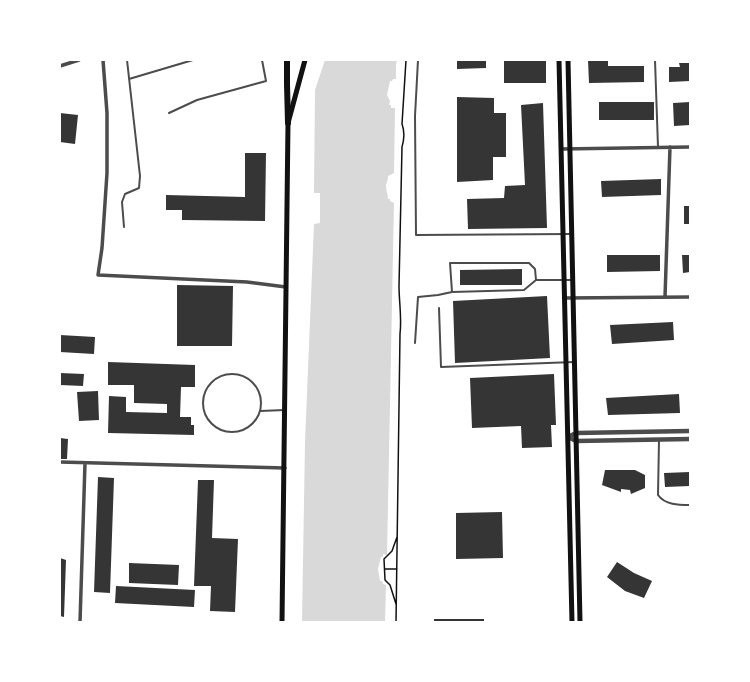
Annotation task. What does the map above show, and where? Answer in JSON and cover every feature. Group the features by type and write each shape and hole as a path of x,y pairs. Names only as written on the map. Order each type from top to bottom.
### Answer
{"highway":[{"path":"287,60 286,84 288,123"}],"main road":[{"path":"282,622 288,123 305,60"},
{"path":"559,60 572,622"},
{"path":"568,60 580,622"}],"street":[{"path":"60,66 79,60"},
{"path":"103,60 108,113 107,173 102,248 98,275 247,282 286,287"},
{"path":"665,297 670,147"},
{"path":"561,149 690,147"},
{"path":"564,298 690,297"},
{"path":"568,437 576,433 690,431"},
{"path":"568,437 576,441 690,439"},
{"path":"60,462 285,468"},
{"path":"80,622 85,463"}],"lane":[{"path":"124,227 122,202 125,194 139,188 140,176 127,60"},
{"path":"130,80 193,60"},
{"path":"169,113 197,100 266,81 262,60"},
{"path":"418,60 415,116 416,235 572,234"},
{"path":"655,60 658,147"},
{"path":"452,292 450,263 529,263 535,269 536,280"},
{"path":"415,343 418,297 452,292 524,290 536,280 572,280"},
{"path":"439,308 441,367 574,362"},
{"path":"228,374 238,375 247,378 254,384 259,392 261,402 260,411 256,420 249,427 240,431 231,432 221,430 213,425 207,418 203,409 203,399 211,382 228,374"},
{"path":"260,411 284,410"},
{"path":"660,440 658,495 662,500 678,505 690,505"}],"path":[{"path":"396,622 401,312 399,306 402,147 404,141 404,130 402,124 406,60"},
{"path":"396,607 390,585 385,580 384,559 392,551 397,535"},
{"path":"385,569 397,569"}],"shaded area":[{"path":"325,60 397,60 396,79 390,81 387,95 390,101 389,105 391,105 391,108 395,108 394,173 388,176 386,186 388,199 394,203 387,555 383,554 381,557 378,569 380,581 386,585 385,622 302,622 305,442 314,224 320,223 320,193 314,193 315,90"}],"building":[{"path":"457,60 486,60 486,68 457,69"},
{"path":"504,60 546,60 546,83 504,83"},
{"path":"588,60 608,60 608,66 644,66 644,82 589,83"},
{"path":"679,63 690,63 690,81 669,82 669,67 680,67"},
{"path":"457,97 494,98 494,113 506,113 506,157 493,157 493,180 457,182"},
{"path":"599,102 654,102 654,120 599,120"},
{"path":"690,102 690,125 674,126 673,103"},
{"path":"543,103 547,228 468,229 467,199 504,198 505,186 525,185 521,105"},
{"path":"60,113 78,115 75,144 60,142"},
{"path":"245,153 266,153 265,221 182,220 182,210 166,210 166,195 245,197"},
{"path":"661,179 661,195 602,197 601,181"},
{"path":"684,206 690,206 690,224 684,224"},
{"path":"607,255 660,255 660,271 607,272"},
{"path":"682,255 690,255 690,272 683,273"},
{"path":"522,269 522,285 460,285 460,270"},
{"path":"177,285 233,286 232,346 177,346"},
{"path":"547,296 550,358 455,363 453,301"},
{"path":"673,322 674,340 612,344 610,325"},
{"path":"60,335 95,337 94,354 60,352"},
{"path":"108,362 195,365 195,387 181,387 180,417 191,417 191,425 194,425 194,435 108,433 109,396 126,397 126,412 167,413 167,404 134,403 134,385 108,385"},
{"path":"60,373 84,374 83,386 60,385"},
{"path":"554,374 556,425 551,425 552,447 522,448 521,426 472,428 470,378"},
{"path":"98,391 99,420 79,421 77,392"},
{"path":"679,394 680,413 608,415 606,398"},
{"path":"60,438 68,439 67,459 60,459"},
{"path":"605,470 635,470 645,475 645,488 631,494 630,490 621,489 621,492 602,485"},
{"path":"690,472 690,486 665,487 664,473"},
{"path":"98,477 114,478 110,593 94,592"},
{"path":"198,480 214,480 212,538 238,539 235,612 210,611 211,586 194,586"},
{"path":"502,512 503,558 456,559 456,513"},
{"path":"60,558 66,560 64,617 60,616"},
{"path":"617,562 634,573 652,581 644,598 625,591 607,577"},
{"path":"129,563 179,565 178,585 129,583"},
{"path":"116,586 195,590 194,607 115,603"},
{"path":"434,619 484,619 484,622 434,622"}]}
